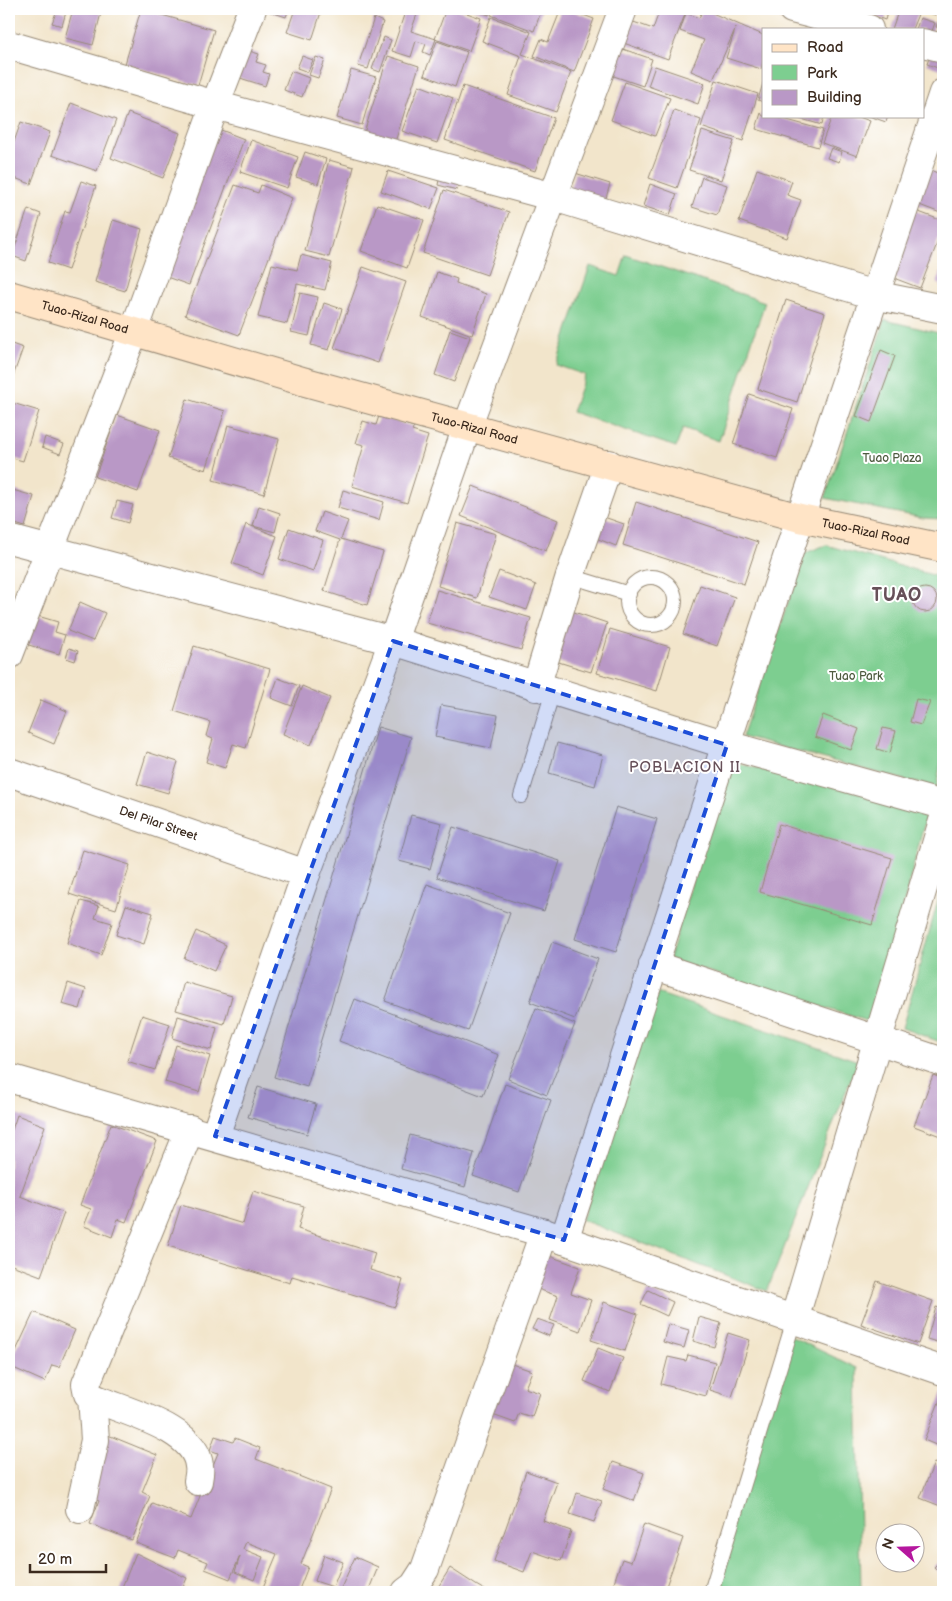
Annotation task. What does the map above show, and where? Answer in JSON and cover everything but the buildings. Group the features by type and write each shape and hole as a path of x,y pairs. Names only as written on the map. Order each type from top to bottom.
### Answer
{"main road":[{"name":"Tuao-Rizal Road","path":"9,295 467,427 609,464 800,518 943,548"}],"street":[{"path":"9,655 48,550 134,332 214,105 252,9"},
{"path":"80,1509 96,1440 92,1397 86,1389 87,1376 203,1133 306,874 393,641 467,427 623,9"},
{"path":"792,9 865,28"},
{"path":"924,43 943,48"},
{"path":"9,45 214,105 554,196 874,295 943,309"},
{"path":"406,1592 414,1586 426,1569 554,1237 653,965 874,295 943,93"},
{"path":"545,689 570,576 609,464"},
{"path":"9,539 393,641 727,745 943,805"},
{"name":"Del Pilar Street","path":"9,772 306,874"},
{"path":"794,1320 879,1041 943,821"},
{"path":"653,965 943,1062"},
{"path":"9,1078 203,1133 554,1237 943,1371"},
{"path":"92,1397 156,1422 175,1432 194,1450 200,1464 198,1481"}],"lane":[{"path":"570,576 629,594"},
{"path":"521,796 545,689"},
{"path":"711,1592 794,1320"}],"highlighted area":[{"path":"393,641 727,745 564,1240 215,1136"}],"green space":[{"path":"626,255 765,302 719,441 683,428 676,447 572,412 585,375 556,365 590,266 619,276"},
{"name":"Tuao Plaza","path":"885,320 943,334 943,519 923,518 825,498"},
{"name":"Tuao Park","path":"826,545 943,578 943,751 936,788 742,737 805,553"},
{"path":"728,761 928,809 873,1023 669,959"},
{"path":"941,890 943,890 943,1043 902,1028"},
{"path":"657,993 858,1061 767,1291 582,1220"},
{"path":"788,1335 857,1368 861,1592 710,1592"}],"district":[{"name":"TUAO","path":"897,595"},
{"name":"POBLACION II","path":"685,767"}]}
